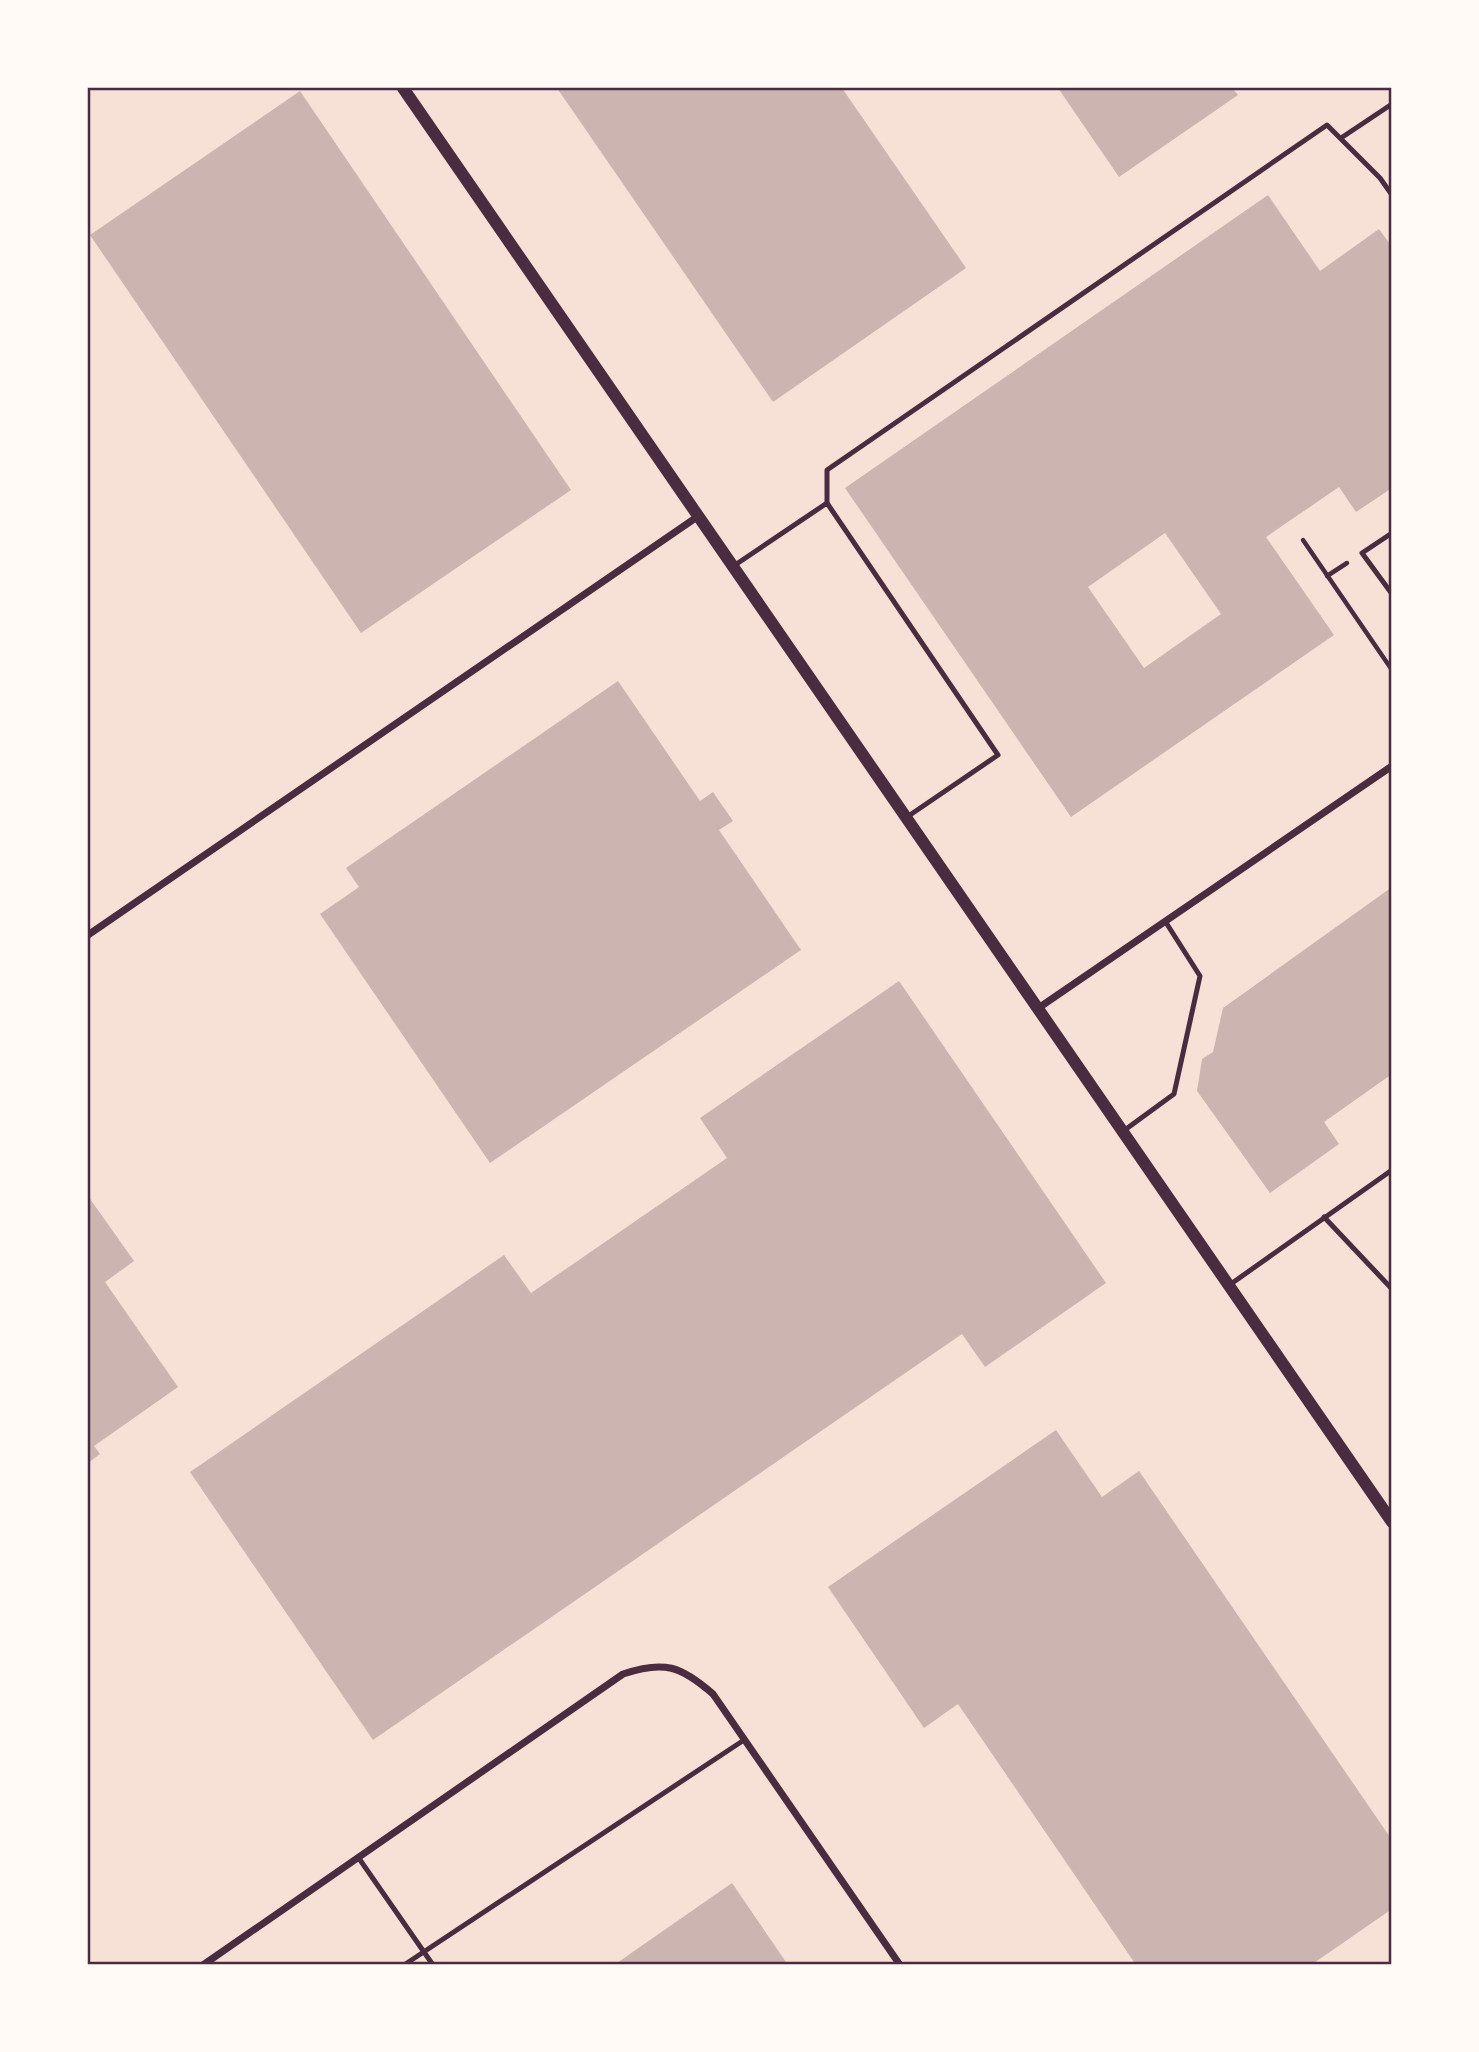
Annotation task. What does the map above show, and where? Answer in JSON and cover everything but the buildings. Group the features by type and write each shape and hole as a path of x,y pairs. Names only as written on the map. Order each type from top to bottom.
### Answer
{"street":[{"path":"403,88 1391,1522"},
{"path":"88,936 697,517"},
{"path":"1037,1009 1391,766"},
{"path":"203,1965 623,1674 649,1665 673,1667 695,1679 713,1694 900,1965"}],"lane":[{"path":"1341,138 1391,104"},
{"path":"905,818 998,755 827,503 827,470 1327,125 1380,178 1391,195"},
{"path":"732,567 827,503"},
{"path":"1391,533 1362,553 1391,594"},
{"path":"1122,1132 1174,1094 1200,976 1165,922"},
{"path":"1228,1286 1391,1170"},
{"path":"1324,1217 1391,1289"},
{"path":"404,1965 744,1740"},
{"path":"358,1857 433,1965"}],"path":[{"path":"1303,540 1391,670"}]}
